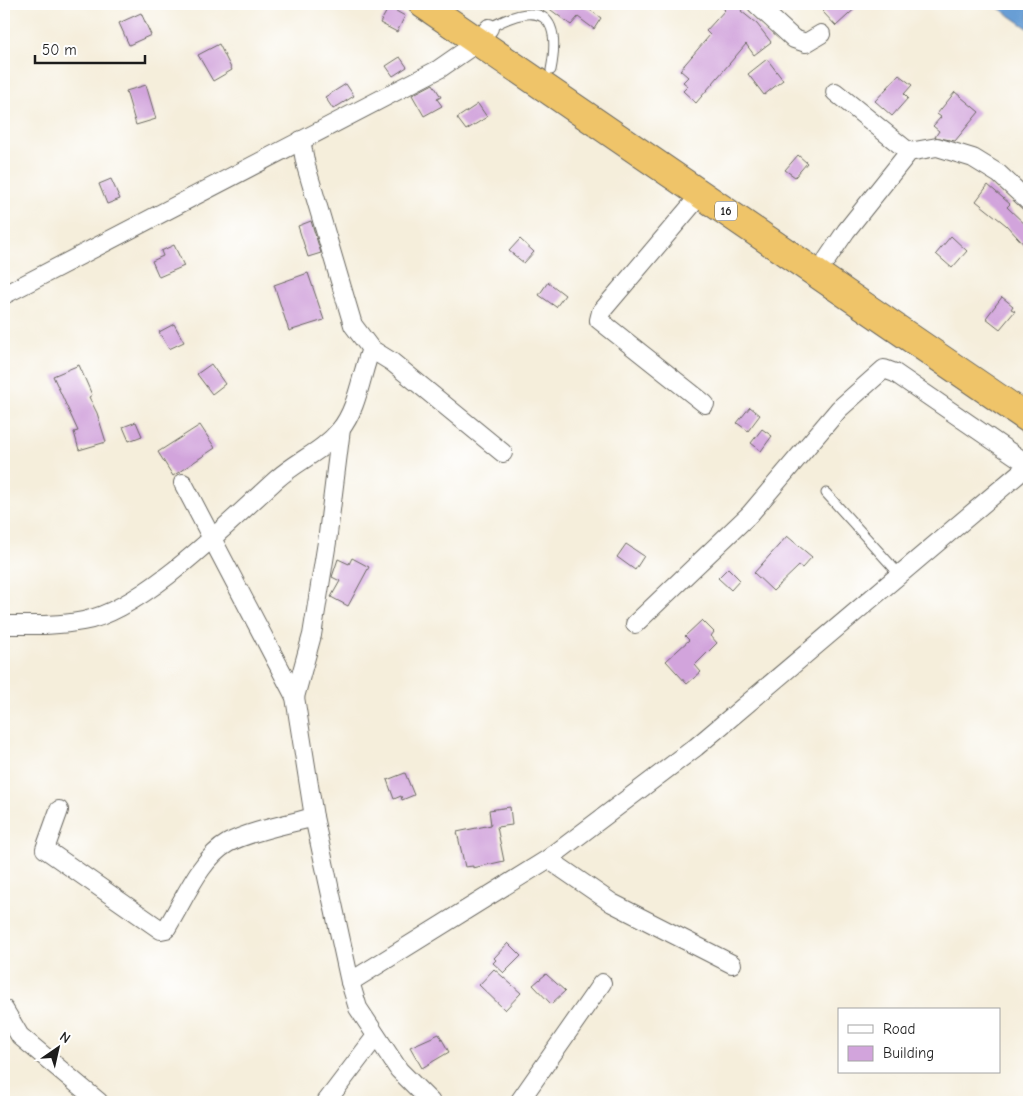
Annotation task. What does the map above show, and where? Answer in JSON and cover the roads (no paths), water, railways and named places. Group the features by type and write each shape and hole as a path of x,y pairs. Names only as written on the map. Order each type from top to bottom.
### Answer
{"highway":[{"name":"16","path":"424,4 551,70 1029,397"},
{"name":"16","path":"454,4 484,35 701,194 1029,419"}],"street":[{"path":"756,4 794,39 806,42 821,34"},
{"path":"4,295 439,69 484,35"},
{"path":"836,92 909,152"},
{"path":"301,140 306,166 353,325 371,349 392,362 503,453"},
{"path":"827,259 846,231 909,152 937,147 973,158 999,174 1029,202"},
{"path":"701,194 601,312 599,320 705,404"},
{"path":"295,697 312,635 341,429 353,405 371,349"},
{"path":"350,982 548,859 696,747 1029,465 894,373 884,369 839,409 750,514 635,624"},
{"path":"4,625 52,625 85,621 120,608 159,582 286,470 320,449 341,429"},
{"path":"184,483 295,697 314,817 350,982 358,1008 399,1070 430,1102"},
{"path":"59,810 45,848 161,930 166,929 200,872 228,843 314,817"},
{"path":"548,859 612,904 732,964"},
{"path":"519,1102 602,983"},
{"path":"4,1009 20,1036 99,1102"},
{"path":"326,1102 376,1036"}],"lane":[{"path":"484,35 513,14 533,10 546,18 554,33 555,48 551,70"},
{"path":"826,493 900,575"}],"water":[{"path":"993,4 1029,4 1029,29"}]}
